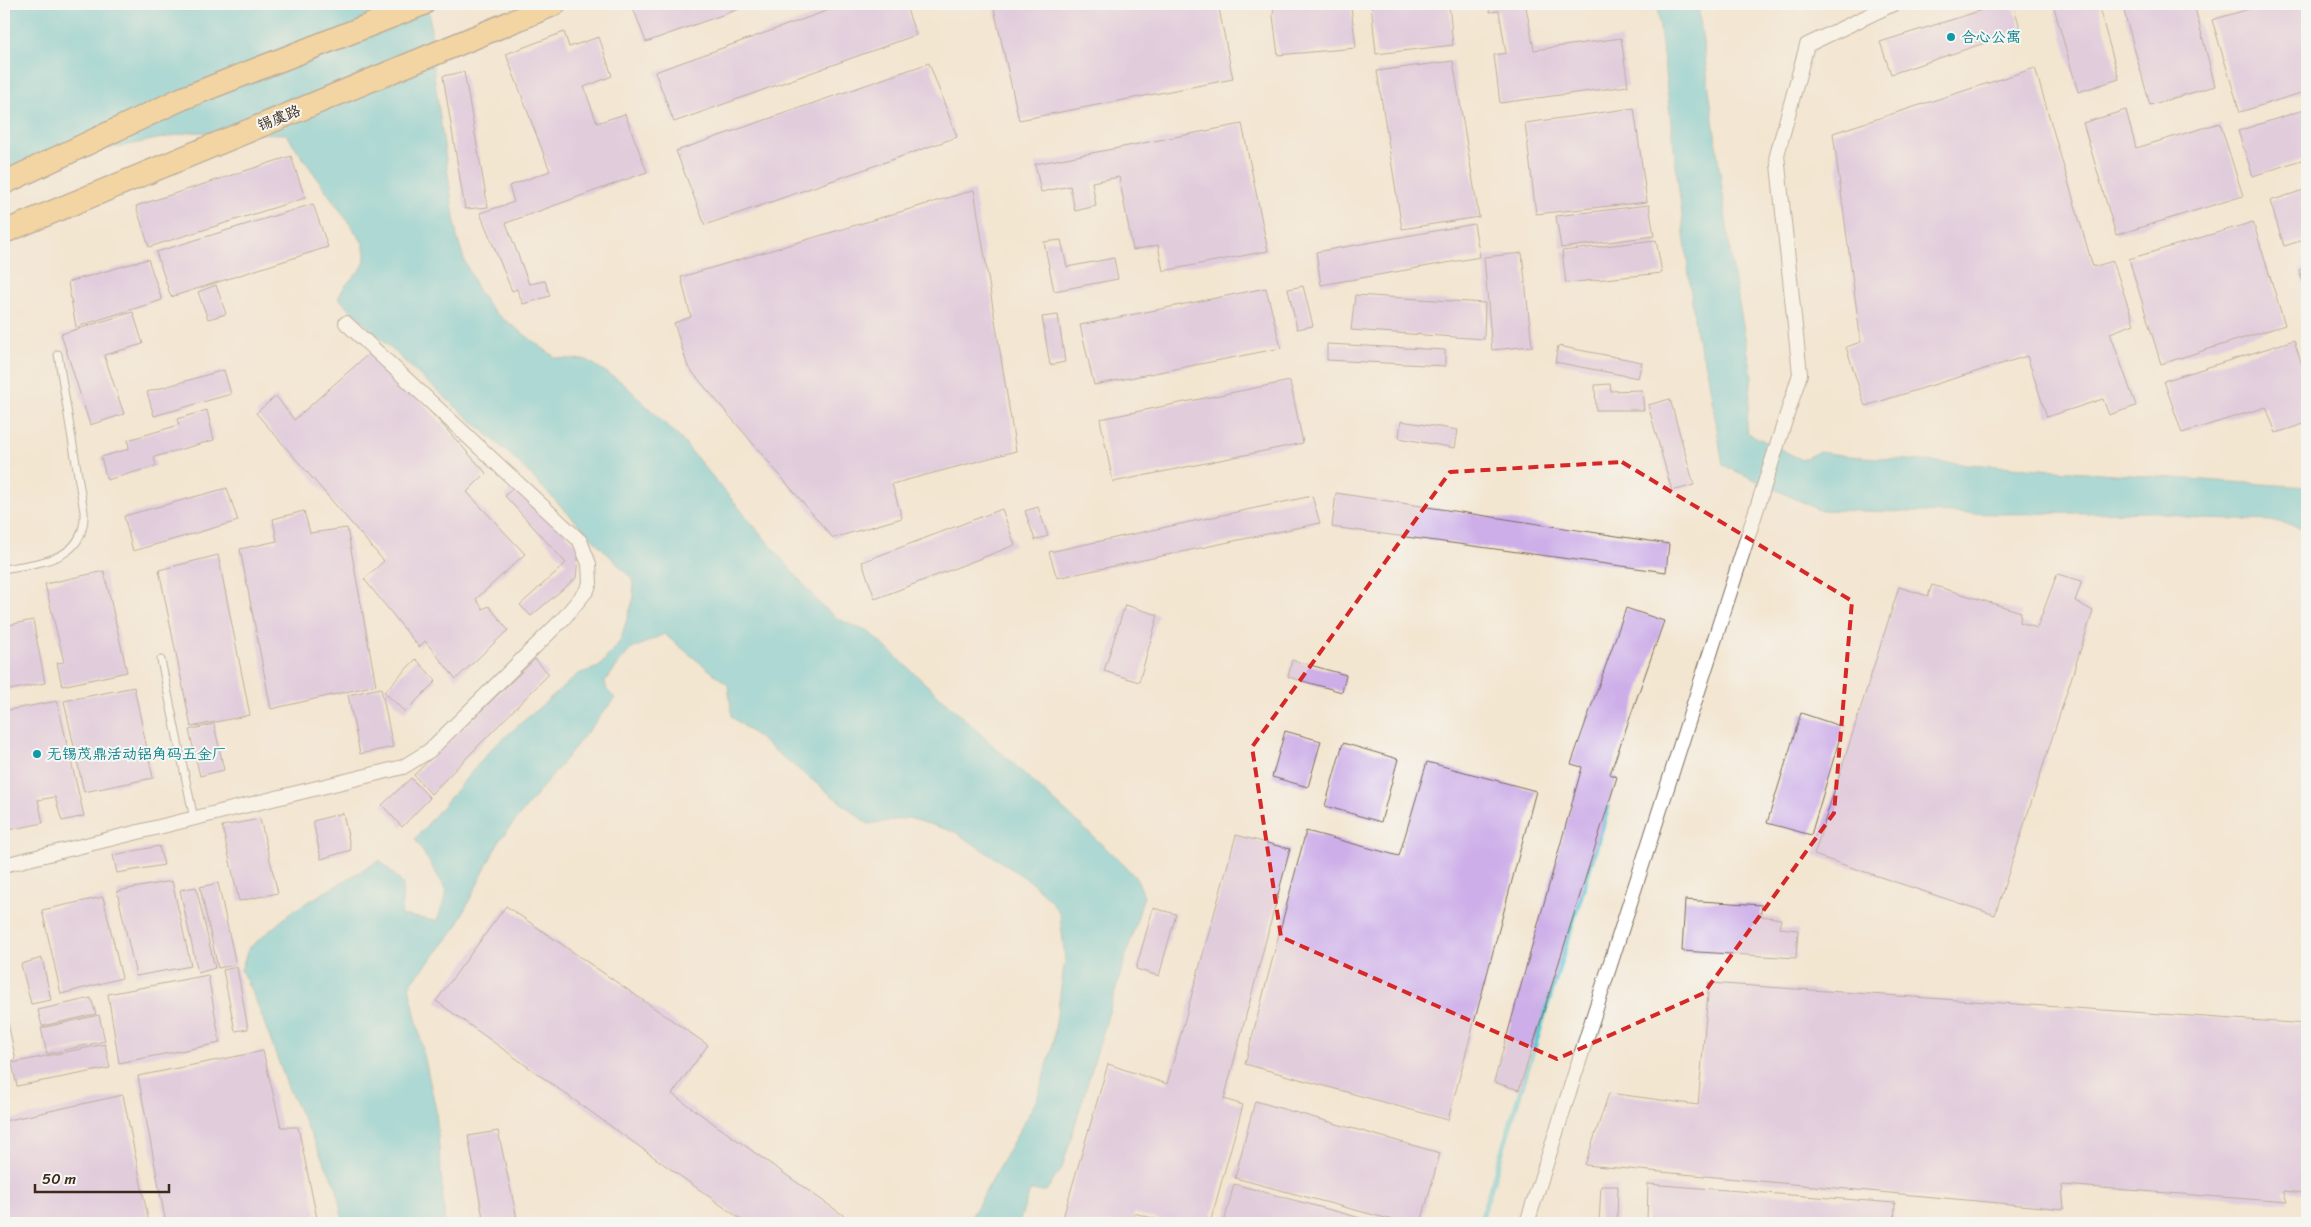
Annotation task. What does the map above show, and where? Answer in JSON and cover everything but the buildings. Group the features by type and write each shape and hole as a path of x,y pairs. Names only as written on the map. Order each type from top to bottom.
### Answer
{"main road":[{"path":"4,183 180,99 423,4"},
{"name":"锡虞路","path":"4,232 555,4"}],"street":[{"path":"1527,1223 1800,374 1777,155 1807,45 1893,4"},
{"path":"4,865 403,767 429,751 563,619 587,590 590,583 589,564 580,541 346,323"}],"lane":[{"path":"4,569 55,559 67,552 75,544 83,524 84,512 58,354"},
{"path":"161,660 194,819"},
{"path":"4,1024 11,1058"}],"highlighted area":[{"path":"1622,462 1852,601 1834,813 1704,993 1557,1059 1281,937 1252,747 1450,472"}],"water":[{"path":"4,4 429,4 434,75 457,237 465,262 479,292 494,312 556,358 587,360 623,383 680,438 820,604 838,619 869,632 1122,863 1137,879 1144,896 1062,1168 1046,1191 1030,1191 1019,1223 968,1223 1037,1099 1052,1049 1065,960 1060,915 1051,901 1030,881 955,832 909,818 868,824 732,717 728,685 664,634 630,650 605,681 607,690 615,698 499,841 454,931 409,986 436,1110 445,1223 343,1223 337,1189 289,1090 256,1001 241,970 248,949 294,910 380,860 403,884 401,915 437,921 447,891 415,839 491,749 578,674 599,667 620,641 634,597 632,579 515,459 416,372 338,298 344,287 364,263 365,251 363,243 286,134 191,132 4,171"},
{"path":"1657,4 1698,4 1732,265 1752,375 1746,432 1802,460 1818,452 1849,456 2307,487 2307,529 2275,521 2198,519 2156,512 1999,514 1819,510 1723,465 1707,369 1696,335"}],"waterway":[{"path":"1480,1223 1608,807"}],"place":[{"name":"合心公寓","path":"1951,37"},
{"name":"无锡茂鼎活动铝角码五金厂","path":"37,754"}]}
